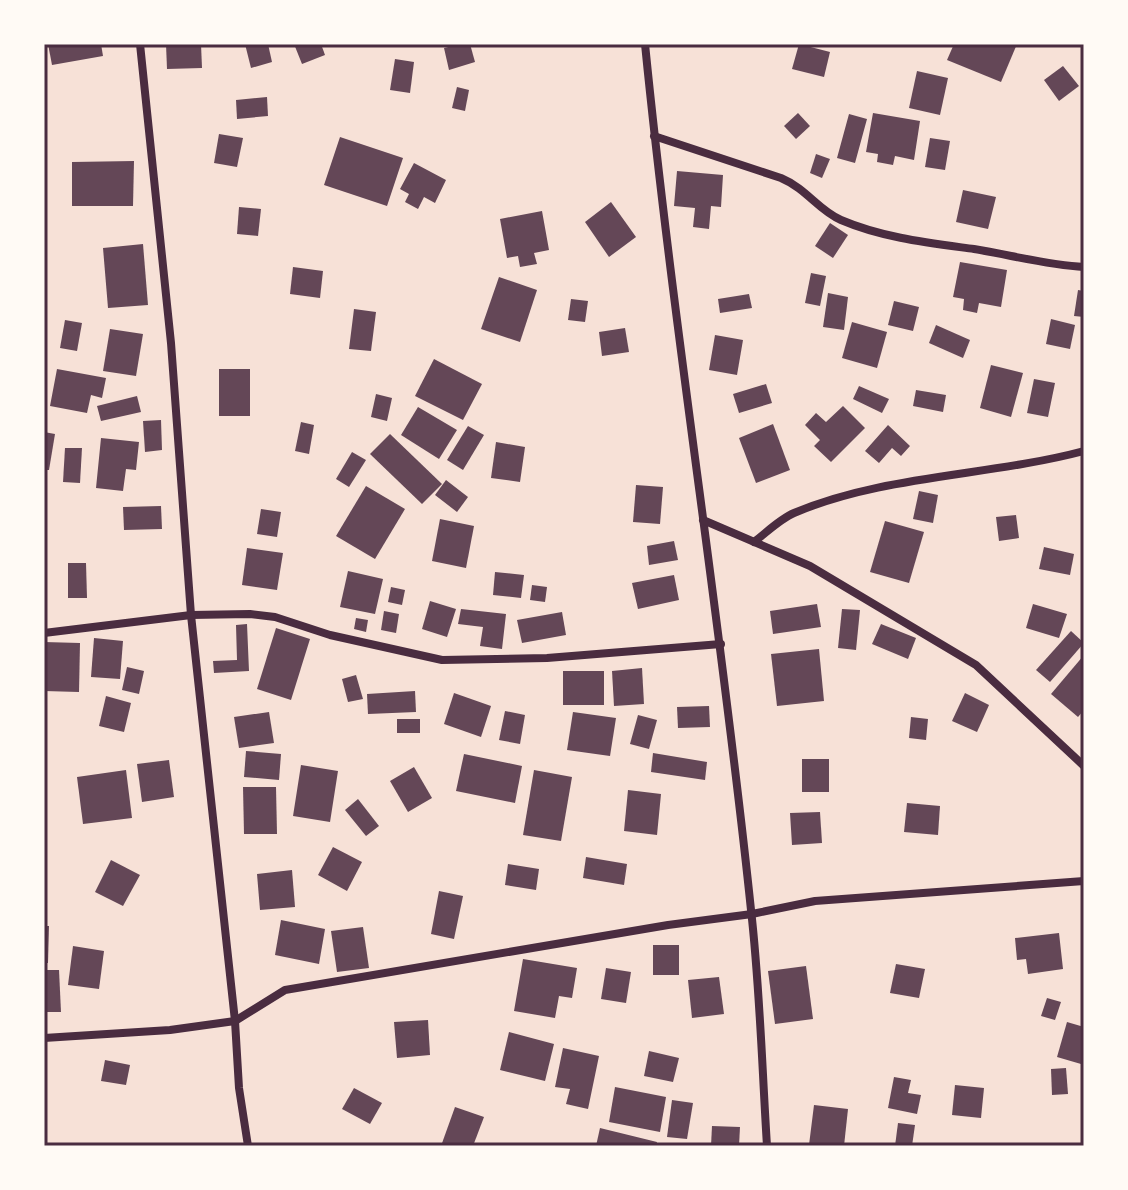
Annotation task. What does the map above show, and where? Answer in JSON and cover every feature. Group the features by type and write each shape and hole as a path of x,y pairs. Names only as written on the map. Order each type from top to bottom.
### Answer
{"street":[{"path":"140,44 171,343 191,615 235,1021 239,1088 248,1146"},
{"path":"645,44 673,300 721,644 752,914 767,1146"},
{"path":"654,136 799,186 827,213 843,221 921,243 977,250 1051,265 1084,267"},
{"path":"754,542 791,514 850,494 1084,451"},
{"path":"703,520 810,566 976,665 1084,766"},
{"path":"44,633 191,615 250,614 275,617 330,635 442,660 547,658 721,644"},
{"path":"44,1038 170,1030 235,1021 285,990 815,901 1084,881"}],"building":[{"path":"48,44 101,44 103,56 52,65"},
{"path":"166,44 201,44 202,68 167,69"},
{"path":"245,44 268,44 272,62 251,68"},
{"path":"294,44 321,44 325,55 302,64"},
{"path":"470,44 475,62 449,70 444,48"},
{"path":"799,44 830,52 824,77 792,69"},
{"path":"954,44 1017,44 1001,82 947,60"},
{"path":"395,59 414,62 410,93 390,90"},
{"path":"1063,66 1079,86 1059,101 1044,80"},
{"path":"917,71 948,78 940,115 909,108"},
{"path":"457,87 469,90 465,111 452,108"},
{"path":"267,97 268,116 237,119 236,100"},
{"path":"798,113 810,126 796,139 784,126"},
{"path":"873,113 920,121 914,160 895,156 893,165 877,162 878,154 866,152"},
{"path":"849,114 867,119 855,163 837,158"},
{"path":"219,134 243,138 237,167 214,163"},
{"path":"340,137 403,158 387,206 324,185"},
{"path":"930,138 950,141 945,170 925,167"},
{"path":"816,154 830,159 822,178 810,173"},
{"path":"134,161 133,206 72,206 72,162"},
{"path":"414,163 446,180 435,203 424,197 418,209 405,202 409,194 400,189"},
{"path":"677,171 723,175 721,207 711,206 709,229 693,227 695,208 674,206"},
{"path":"963,190 996,197 988,229 956,222"},
{"path":"611,202 636,237 609,257 585,222"},
{"path":"239,207 261,209 258,236 237,234"},
{"path":"542,211 549,250 534,253 537,264 520,267 518,256 507,258 500,219"},
{"path":"830,223 848,235 833,258 815,246"},
{"path":"143,244 148,305 108,308 103,248"},
{"path":"960,262 1007,270 1001,307 979,303 977,313 963,310 964,299 953,297"},
{"path":"293,267 323,271 320,298 290,294"},
{"path":"811,273 826,276 820,306 805,303"},
{"path":"499,277 537,290 520,342 481,329"},
{"path":"1078,290 1084,291 1084,317 1074,316"},
{"path":"828,293 848,297 844,330 823,327"},
{"path":"749,294 752,308 720,313 718,299"},
{"path":"571,299 588,301 585,322 568,320"},
{"path":"894,301 919,307 913,331 888,325"},
{"path":"354,309 376,312 371,351 349,349"},
{"path":"1051,319 1075,325 1070,349 1046,344"},
{"path":"65,320 82,323 77,351 60,348"},
{"path":"852,322 887,332 877,368 842,358"},
{"path":"936,325 970,340 963,358 929,343"},
{"path":"625,328 629,352 602,356 599,332"},
{"path":"110,329 143,334 136,376 103,371"},
{"path":"715,335 743,340 737,375 709,370"},
{"path":"434,359 482,384 463,420 415,396"},
{"path":"991,365 1023,373 1011,417 980,408"},
{"path":"57,369 106,378 102,398 91,395 87,413 50,406"},
{"path":"219,369 250,369 250,416 219,416"},
{"path":"1034,379 1055,383 1048,417 1027,413"},
{"path":"766,384 772,403 739,413 733,394"},
{"path":"859,386 889,399 882,413 853,399"},
{"path":"916,390 946,395 943,412 913,406"},
{"path":"376,394 392,398 387,421 371,417"},
{"path":"137,396 141,412 101,421 97,406"},
{"path":"843,406 865,428 831,462 814,446 820,440 805,425 816,413 826,422"},
{"path":"418,407 457,430 439,459 401,435"},
{"path":"161,420 162,450 145,452 143,421"},
{"path":"301,422 314,425 309,454 295,451"},
{"path":"773,424 790,470 756,483 739,438"},
{"path":"888,425 910,446 901,456 892,448 879,463 865,451"},
{"path":"468,426 484,435 463,470 447,460"},
{"path":"44,432 55,434 49,470 44,470"},
{"path":"390,434 442,484 422,504 370,454"},
{"path":"101,438 139,442 136,470 126,469 123,491 96,488"},
{"path":"496,442 525,447 520,482 491,478"},
{"path":"65,448 82,448 80,483 63,482"},
{"path":"352,452 366,460 349,487 336,479"},
{"path":"446,480 468,497 457,512 435,495"},
{"path":"636,485 663,487 660,524 633,522"},
{"path":"366,486 405,509 375,559 336,536"},
{"path":"919,491 938,495 933,523 913,519"},
{"path":"161,506 162,529 124,530 123,507"},
{"path":"261,509 281,512 277,537 257,534"},
{"path":"1016,515 1019,538 999,541 996,517"},
{"path":"440,519 474,526 466,568 432,561"},
{"path":"885,521 924,532 909,583 870,572"},
{"path":"674,541 678,560 649,565 647,546"},
{"path":"1044,547 1074,554 1070,575 1039,569"},
{"path":"247,548 283,553 277,590 242,585"},
{"path":"68,563 86,563 87,598 68,598"},
{"path":"348,571 383,579 375,614 340,607"},
{"path":"495,572 524,575 521,598 493,595"},
{"path":"674,575 679,600 638,609 632,583"},
{"path":"532,585 547,587 545,602 530,600"},
{"path":"391,587 405,590 402,605 388,602"},
{"path":"430,601 456,609 447,637 422,629"},
{"path":"817,604 821,627 773,634 770,611"},
{"path":"1033,604 1067,614 1059,638 1026,628"},
{"path":"461,609 506,614 502,649 480,646 483,627 458,624"},
{"path":"842,609 860,610 856,650 838,648"},
{"path":"384,611 399,614 396,633 381,630"},
{"path":"562,612 566,635 522,643 517,620"},
{"path":"356,618 368,620 366,632 354,629"},
{"path":"247,624 249,671 214,673 213,661 237,660 236,625"},
{"path":"881,624 916,638 908,659 872,644"},
{"path":"276,628 310,639 291,700 257,689"},
{"path":"1071,631 1084,643 1050,682 1036,670"},
{"path":"94,638 123,641 120,679 91,677"},
{"path":"44,642 80,643 79,692 44,691"},
{"path":"819,649 824,701 777,706 771,654"},
{"path":"1084,655 1084,710 1078,717 1051,694"},
{"path":"127,667 144,671 139,694 122,690"},
{"path":"642,668 644,704 614,706 612,671"},
{"path":"563,671 604,671 604,705 563,705"},
{"path":"356,675 363,699 348,702 342,679"},
{"path":"415,691 416,712 368,714 367,694"},
{"path":"454,693 491,706 481,737 444,724"},
{"path":"965,693 989,705 977,732 952,721"},
{"path":"106,696 131,703 124,732 99,726"},
{"path":"709,706 710,727 678,728 677,707"},
{"path":"505,711 525,715 520,744 499,740"},
{"path":"269,712 274,743 239,748 234,717"},
{"path":"573,712 616,718 610,756 567,750"},
{"path":"638,715 657,720 649,749 630,744"},
{"path":"911,717 928,719 926,740 909,738"},
{"path":"397,719 420,719 420,733 397,733"},
{"path":"246,751 281,754 279,780 244,777"},
{"path":"653,753 707,762 705,780 651,772"},
{"path":"464,754 522,766 515,803 456,791"},
{"path":"802,759 829,759 829,792 802,792"},
{"path":"169,760 174,797 142,802 137,764"},
{"path":"301,765 338,771 330,822 293,816"},
{"path":"414,767 432,798 408,812 390,781"},
{"path":"126,770 132,818 83,824 77,777"},
{"path":"534,770 572,777 561,841 523,835"},
{"path":"243,787 276,787 277,834 244,834"},
{"path":"628,790 661,794 657,835 624,831"},
{"path":"358,799 379,826 366,836 345,810"},
{"path":"907,803 940,806 938,835 904,832"},
{"path":"820,812 822,843 792,845 790,813"},
{"path":"333,847 362,862 347,891 318,875"},
{"path":"586,857 627,864 624,885 583,878"},
{"path":"111,860 140,875 123,906 95,892"},
{"path":"508,864 539,869 536,890 505,885"},
{"path":"292,870 295,907 260,910 257,874"},
{"path":"439,891 463,896 454,939 431,934"},
{"path":"281,920 325,929 319,964 275,955"},
{"path":"44,926 49,926 48,963 44,963"},
{"path":"363,927 369,968 337,972 331,931"},
{"path":"1059,933 1063,969 1028,974 1026,959 1017,960 1015,938"},
{"path":"653,945 679,945 679,975 653,975"},
{"path":"73,946 104,951 99,989 68,985"},
{"path":"523,959 577,968 572,998 559,996 555,1018 514,1011"},
{"path":"896,964 925,969 919,998 890,993"},
{"path":"806,966 813,1019 775,1024 768,971"},
{"path":"606,968 631,972 626,1003 601,999"},
{"path":"44,970 59,970 61,1012 44,1012"},
{"path":"719,977 724,1014 692,1018 688,980"},
{"path":"1047,998 1061,1002 1055,1020 1041,1016"},
{"path":"428,1020 430,1055 397,1058 394,1022"},
{"path":"1067,1022 1084,1027 1081,1064 1057,1057"},
{"path":"509,1032 554,1044 545,1081 500,1070"},
{"path":"563,1048 599,1056 588,1109 566,1104 570,1089 555,1087"},
{"path":"649,1051 679,1058 673,1082 644,1076"},
{"path":"105,1060 130,1065 126,1085 101,1081"},
{"path":"1066,1068 1068,1094 1052,1095 1051,1069"},
{"path":"894,1077 911,1080 908,1093 921,1095 917,1114 888,1108"},
{"path":"955,1085 984,1088 981,1118 952,1115"},
{"path":"615,1087 666,1097 660,1132 609,1122"},
{"path":"354,1088 382,1103 370,1124 342,1109"},
{"path":"672,1100 693,1103 687,1139 667,1137"},
{"path":"814,1105 848,1109 844,1146 809,1145"},
{"path":"455,1107 484,1117 473,1146 441,1146"},
{"path":"898,1123 915,1125 912,1146 895,1146"},
{"path":"712,1126 740,1127 739,1146 711,1146"},
{"path":"600,1128 657,1142 656,1146 596,1146"}]}
